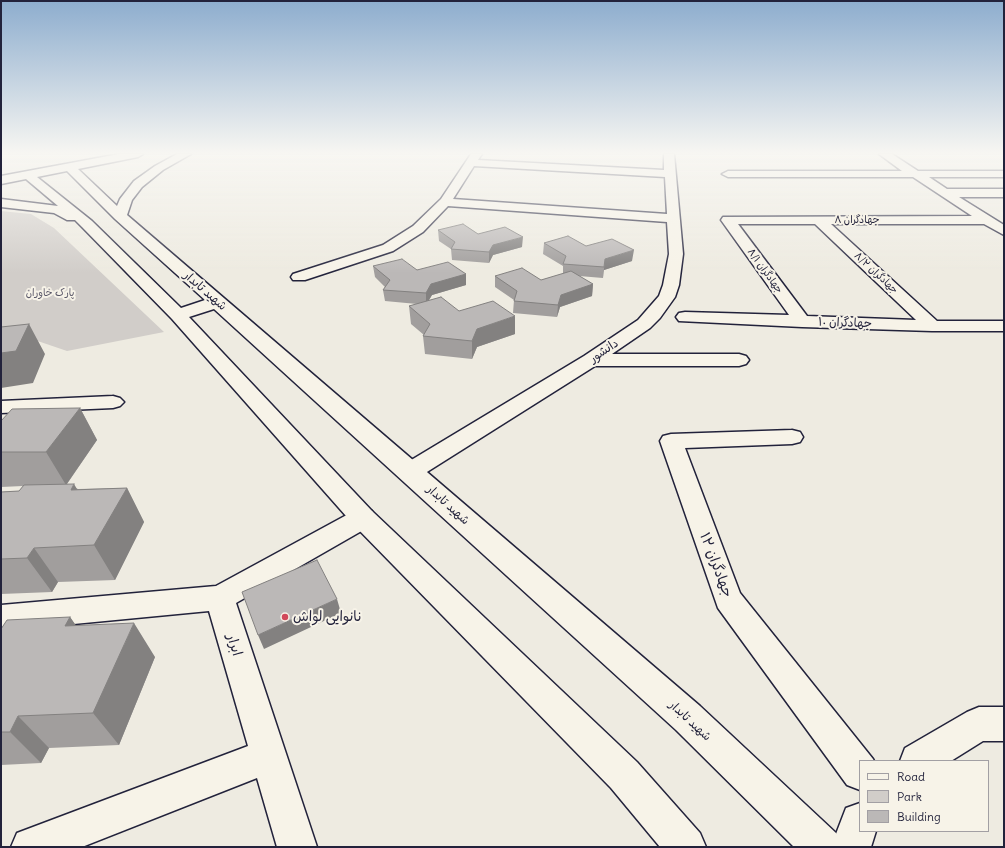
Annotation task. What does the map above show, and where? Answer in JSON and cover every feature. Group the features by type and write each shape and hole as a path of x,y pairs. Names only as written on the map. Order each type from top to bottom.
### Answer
{"street":[{"path":"68,194 87,224 178,316 363,518 624,775 686,847"},
{"name":"شهید تابدار","path":"83,194 120,216 411,472 688,718 822,847"},
{"path":"120,216 126,199 130,194"},
{"path":"298,277 388,248 418,229 446,202 452,194"},
{"name":"دانشور","path":"411,472 591,360 644,324 667,297 674,275 676,254 672,194"},
{"path":"946,194 1004,231"},
{"path":"446,202 673,218"},
{"path":"1,203 19,204 57,210 87,224"},
{"name":"جهادگران ۸","path":"728,220 987,220"},
{"name":"جهادگران ۸/۱","path":"728,220 802,322"},
{"name":"جهادگران ۸/۲","path":"820,220 932,326"},
{"path":"178,316 217,302"},
{"name":"جهادگران ۱۰","path":"685,317 932,326 1004,326"},
{"path":"591,360 739,360"},
{"path":"1,407 113,402"},
{"name":"جهادگران ۱۲","path":"792,437 671,441 728,599 859,771"},
{"path":"1,618 220,598 363,518"},
{"name":"ابرار","path":"220,598 297,847"},
{"path":"920,760 979,724 1004,724"},
{"path":"31,847 268,756"},
{"path":"851,847 859,825"}],"green space":[{"name":"پارک خاوران","path":"1,211 31,214 54,228 164,332 67,351 26,337 1,332"}],"building":[{"path":"463,224 478,234 505,227 523,237 493,245 489,252 451,249 455,242 438,230"},
{"path":"568,236 586,246 612,239 634,250 605,259 604,267 563,264 566,256 544,243"},
{"path":"402,259 417,270 448,262 466,274 431,284 426,293 383,290 390,280 373,266"},
{"path":"522,268 541,280 571,271 593,284 561,295 558,305 514,301 517,291 495,276"},
{"path":"441,297 459,311 493,301 515,316 477,329 472,341 423,336 430,324 409,306"},
{"path":"29,324 16,351 1,353 1,327"},
{"path":"80,408 46,452 1,452 1,421 12,409"},
{"path":"74,484 71,490 127,488 94,545 34,548 27,558 1,559 1,492 19,491 24,485"},
{"path":"317,560 337,599 258,635 242,592"},
{"path":"70,617 65,626 134,623 93,713 18,716 10,732 1,732 1,629 7,620"}],"place":[{"name":"نانوایی لواش","path":"285,617"}]}
